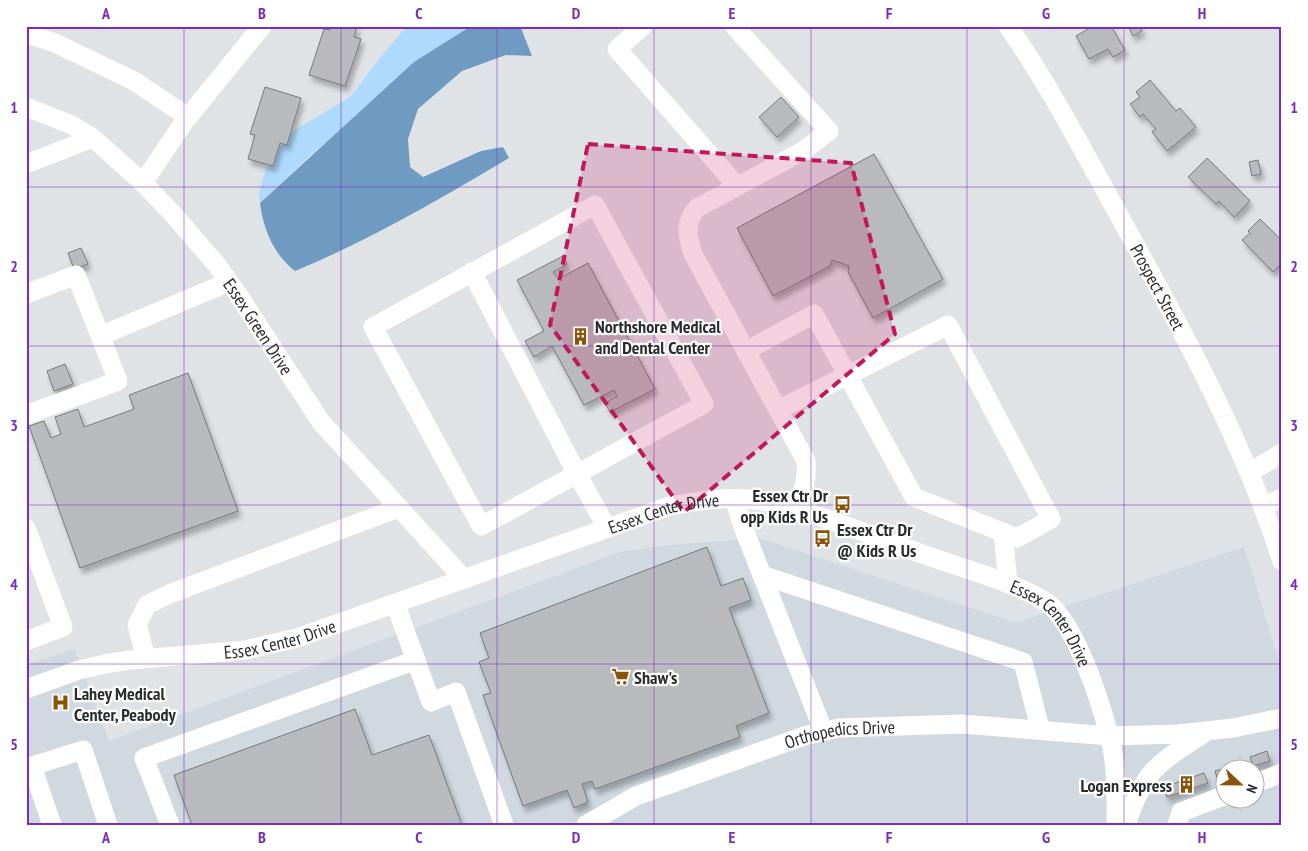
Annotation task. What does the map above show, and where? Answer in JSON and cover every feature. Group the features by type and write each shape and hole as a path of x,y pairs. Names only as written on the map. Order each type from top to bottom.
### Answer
{"street":[{"path":"143,183 188,117 262,26"},
{"path":"643,26 617,49 738,186"},
{"path":"734,26 828,131 803,151 696,208 687,223 687,236 693,254 806,461 806,481 796,510"},
{"name":"Prospect Street","path":"1008,26 1043,79 1157,284 1225,415 1250,472 1282,561"},
{"path":"26,33 55,43 134,81 188,117"},
{"name":"Essex Green Drive","path":"26,107 64,122 93,138 143,183 194,237 229,282 320,422 464,579"},
{"path":"28,162 93,138"},
{"path":"595,205 704,404 577,474 481,526 373,327 595,205"},
{"path":"472,272 606,526"},
{"path":"26,294 76,275 118,381 26,415"},
{"path":"100,336 229,282"},
{"path":"746,350 814,314 847,375 914,497 1017,538 1051,519 948,325 847,375 778,410"},
{"path":"1250,472 1282,453"},
{"path":"1263,506 1282,498"},
{"path":"734,499 823,730"},
{"name":"Essex Center Drive","path":"26,690 80,670 146,658 245,650 269,645 464,579 606,526 670,506 734,499 755,500 796,510 1008,584 1052,607 1069,627 1080,650 1110,736 1116,793 1116,825"},
{"path":"146,658 137,625 147,605 169,594 398,508"},
{"path":"26,528 63,626 26,641"},
{"path":"1003,532 1008,584"},
{"path":"762,575 1024,662 1040,728"},
{"path":"394,603 431,702 456,692 504,825"},
{"path":"170,825 144,758 416,660"},
{"path":"1110,736 1209,731 1282,718"},
{"name":"Orthopedics Drive","path":"586,825 636,796 823,730 962,724 1040,728 1110,736"},
{"path":"1126,825 1142,783 1154,769 1209,731"},
{"path":"52,825 32,766 83,750 108,825"},
{"path":"1266,780 1282,774"},
{"path":"1177,825 1181,812 1216,799"}],"highlighted area":[{"path":"588,144 851,163 895,334 684,512 550,325"}],"shaded area":[{"path":"407,26 520,26 521,28 468,28 314,152 260,203 259,193 265,172 275,152 292,132 351,96"},
{"path":"468,28 521,28 532,56 506,55 462,71 418,109 408,139 410,167 423,177 481,151 503,147 509,158 431,204 350,246 295,271 275,249 267,232 260,203 414,62"},
{"path":"759,538 1016,623 1244,547 1282,670 1282,825 26,825 26,665 74,649 109,741 620,552 669,545"}],"building":[{"path":"331,26 357,26 354,37 361,39 345,86 309,75 324,29 330,30"},
{"path":"1093,26 1111,26 1125,50 1113,57 1108,49 1089,59 1076,36"},
{"path":"1128,26 1140,26 1142,31 1133,36"},
{"path":"1150,80 1176,111 1180,108 1196,127 1167,151 1152,132 1156,129 1143,114 1140,117 1130,104 1140,97 1136,92"},
{"path":"265,87 301,98 287,145 280,143 273,166 248,159 255,135 250,134"},
{"path":"781,97 799,117 777,137 759,117"},
{"path":"874,154 943,279 873,318 848,272 849,266 832,260 830,266 773,296 737,228"},
{"path":"1207,158 1250,201 1234,217 1219,201 1216,204 1188,177"},
{"path":"1258,160 1261,174 1252,176 1249,162"},
{"path":"1260,219 1282,241 1282,263 1273,272 1242,240 1250,233 1248,231"},
{"path":"81,248 88,264 74,269 68,253"},
{"name":"Northshore Medical and Dental Center","path":"563,256 567,264 553,272 558,279 588,263 655,389 610,412 605,403 617,396 614,390 584,405 552,346 534,357 525,341 544,331 517,280"},
{"path":"65,364 73,384 54,391 47,371"},
{"path":"188,373 238,511 80,568 29,426 44,421 51,438 61,434 55,417 78,409 84,427 134,409 129,395"},
{"name":"Shaw's","path":"707,547 721,586 743,578 751,600 729,608 769,713 736,726 740,737 595,789 592,781 582,784 588,802 574,808 567,790 523,806 483,695 491,693 479,662 489,658 480,633"},
{"path":"355,709 372,755 429,735 462,825 192,825 174,775"},
{"path":"1267,751 1270,761 1266,762 1266,758 1250,757"},
{"name":"Logan Express","path":"1204,773 1208,783 1167,797 1164,787"}],"place":[{"name":"Northshore Medical and Dental Center","path":"581,336"},
{"name":"Essex Ctr Dr opp Kids R Us","path":"842,505"},
{"name":"Essex Ctr Dr @ Kids R Us","path":"823,539"},
{"name":"Shaw's","path":"620,677"},
{"name":"Lahey Medical Center, Peabody","path":"60,703"},
{"name":"Logan Express","path":"1186,785"}]}
